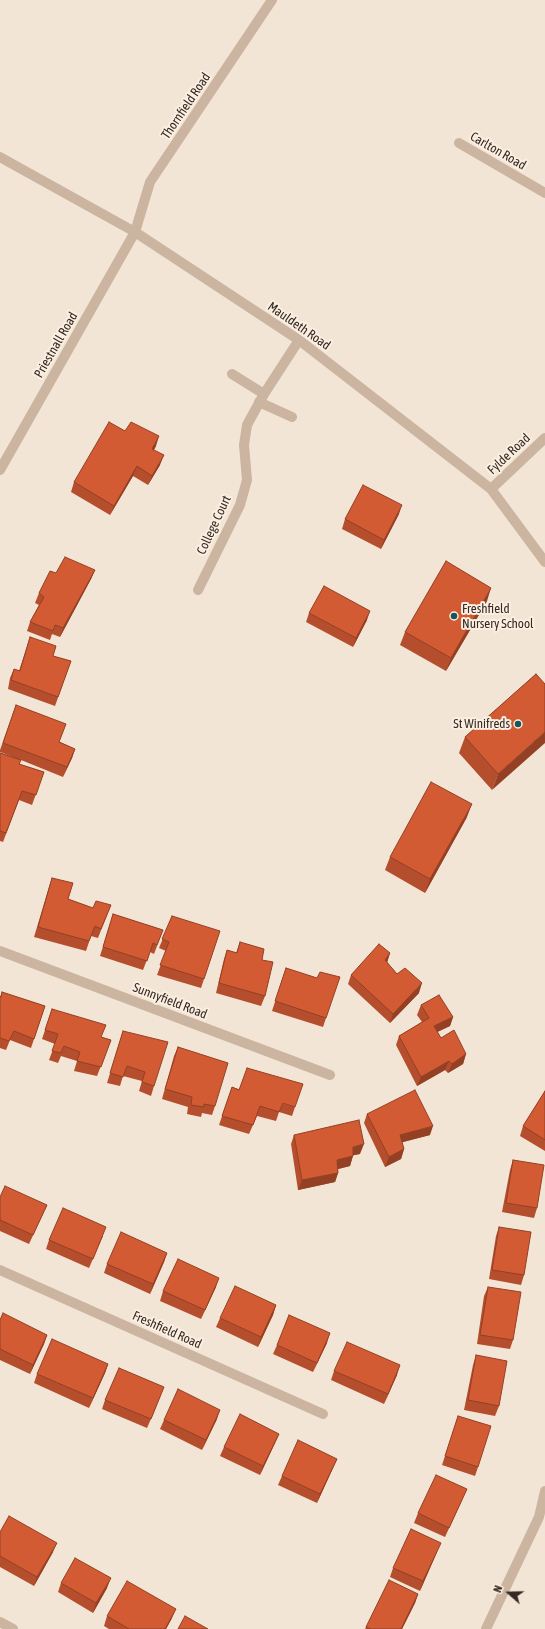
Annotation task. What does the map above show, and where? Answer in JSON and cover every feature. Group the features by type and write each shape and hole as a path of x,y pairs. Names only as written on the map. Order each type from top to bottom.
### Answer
{"street":[{"name":"Thornfield Road","path":"135,232 150,182 272,0"},
{"name":"Carlton Road","path":"459,143 545,193"},
{"name":"Mauldeth Road","path":"0,157 135,232 300,340 491,489 545,562"},
{"name":"Priestnall Road","path":"0,470 135,232"},
{"name":"College Court","path":"198,590 240,505 246,480 244,445 247,425 261,398 300,340"},
{"path":"232,374 261,398 292,418"},
{"name":"Fylde Road","path":"491,489 545,438"},
{"name":"Sunnyfield Road","path":"0,951 330,1075"},
{"name":"Freshfield Road","path":"0,1270 323,1414"},
{"path":"486,1629 539,1517 545,1491"},
{"path":"0,1622 13,1629"}],"building":[{"path":"109,422 125,431 131,422 159,436 152,449 164,455 152,476 137,466 114,506 74,482"},
{"path":"363,485 402,505 384,540 345,519"},
{"path":"65,557 95,570 63,628 55,625 53,631 30,622 44,597 39,593 50,571 56,573"},
{"path":"446,561 491,588 451,658 405,632"},
{"path":"324,586 370,611 356,638 309,613"},
{"path":"30,637 56,646 53,656 71,661 58,697 11,680 14,669 20,671"},
{"name":"St Winifreds","path":"536,674 545,684 545,732 498,774 465,737"},
{"path":"16,705 66,724 59,742 75,749 67,767 3,743"},
{"path":"0,753 21,760 19,764 44,772 36,795 22,791 6,833 0,831"},
{"path":"431,782 472,804 430,879 390,857"},
{"path":"52,878 73,883 68,899 93,908 96,901 111,905 101,929 95,926 89,941 38,927"},
{"path":"113,914 163,930 157,945 153,943 147,961 103,947"},
{"path":"172,916 220,931 204,979 160,965 169,942 162,939"},
{"path":"240,942 264,949 262,960 273,962 265,996 219,983 227,950 237,953"},
{"path":"379,944 390,953 385,960 397,974 405,968 422,983 393,1014 351,975"},
{"path":"286,968 317,978 320,972 340,977 326,1018 275,1001"},
{"path":"2,992 45,1006 34,1039 14,1031 9,1041 0,1038 0,997"},
{"path":"439,995 453,1017 434,1026 441,1038 454,1030 466,1054 452,1064 449,1061 421,1077 399,1036 429,1018 421,1005"},
{"path":"52,1009 106,1025 101,1037 111,1040 101,1067 77,1061 80,1052 64,1046 61,1053 52,1051 58,1034 45,1030"},
{"path":"123,1031 168,1042 154,1086 142,1082 145,1072 127,1066 123,1077 110,1073"},
{"path":"178,1047 228,1063 215,1106 204,1104 204,1107 191,1105 192,1097 165,1089"},
{"path":"247,1068 303,1084 295,1107 283,1103 279,1112 260,1106 253,1125 222,1116 232,1087 239,1090"},
{"path":"415,1090 433,1126 400,1135 404,1149 389,1157 367,1114"},
{"path":"545,1091 545,1140 523,1126"},
{"path":"359,1120 364,1144 353,1147 353,1156 337,1160 338,1173 302,1180 294,1135"},
{"path":"513,1160 544,1165 537,1208 506,1203"},
{"path":"5,1186 47,1205 33,1235 0,1220 0,1197"},
{"path":"63,1208 106,1227 93,1259 49,1240"},
{"path":"499,1227 531,1232 524,1275 492,1270"},
{"path":"121,1232 167,1253 153,1284 107,1264"},
{"path":"178,1259 219,1278 205,1310 163,1291"},
{"path":"235,1286 276,1305 261,1337 220,1318"},
{"path":"488,1287 521,1292 513,1340 480,1335"},
{"path":"3,1313 47,1335 33,1365 0,1349 0,1320"},
{"path":"289,1315 330,1333 317,1363 277,1345"},
{"path":"52,1339 108,1364 93,1398 37,1374"},
{"path":"347,1342 400,1365 388,1394 334,1371"},
{"path":"476,1355 507,1361 499,1406 468,1400"},
{"path":"119,1368 164,1387 151,1419 105,1400"},
{"path":"178,1389 220,1410 206,1440 164,1420"},
{"path":"240,1414 279,1434 263,1466 224,1447"},
{"path":"458,1416 491,1426 478,1467 445,1456"},
{"path":"298,1440 337,1459 320,1494 282,1476"},
{"path":"436,1475 467,1489 449,1528 418,1513"},
{"path":"9,1516 57,1543 37,1577 0,1556 0,1532"},
{"path":"411,1529 441,1543 423,1581 393,1568"},
{"path":"75,1558 111,1578 96,1603 61,1583"},
{"path":"389,1580 418,1594 401,1629 371,1629 366,1627"},
{"path":"127,1581 176,1609 165,1629 129,1629 107,1616"},
{"path":"185,1616 208,1629 178,1629"}],"place":[{"name":"Freshfield Nursery School","path":"454,616"},
{"name":"St Winifreds","path":"518,724"}]}
